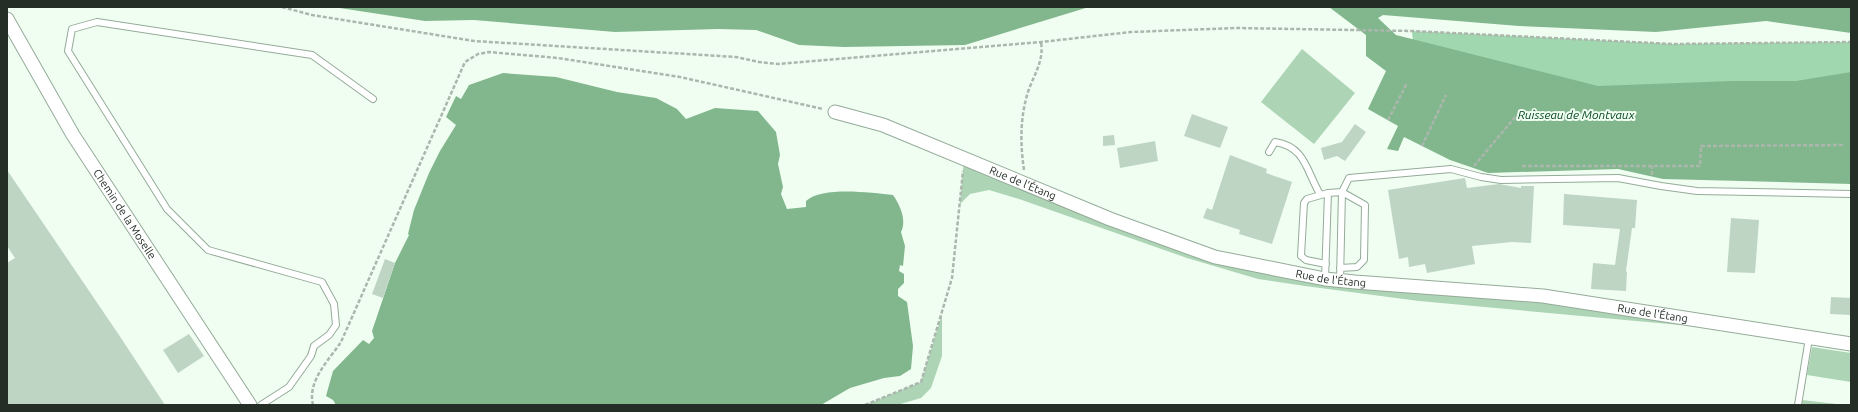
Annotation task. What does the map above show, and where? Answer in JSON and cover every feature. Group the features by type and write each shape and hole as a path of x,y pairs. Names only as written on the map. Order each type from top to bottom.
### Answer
{"street":[{"name":"Chemin de la Moselle","path":"7,19 73,135 250,405"},
{"name":"Rue de l'Étang","path":"835,112 883,125 1110,219 1215,257 1325,279 1340,274 1543,296 1851,344"}],"lane":[{"path":"261,405 289,387 311,356 314,346 329,335 336,325 334,304 322,282 208,250 168,209 68,51 72,29 96,22 312,54 373,99"},
{"path":"1270,152 1275,142 1286,144 1302,156 1320,194"},
{"path":"1326,264 1306,260 1301,256 1304,203 1307,199 1320,194 1328,192 1342,192 1365,205 1364,260 1357,267 1340,274 1342,192 1349,178 1451,169 1481,177 1501,180 1618,178 1697,191 1851,194"},
{"path":"1325,279 1328,192"},
{"path":"1798,405 1809,338"}],"path":[{"path":"282,7 312,15 474,41 736,57 778,64 1041,42 1131,32 1236,28 1338,29 1673,44 1851,42"},
{"path":"1026,184 1022,160 1021,125 1029,90 1037,72 1042,51 1041,42"},
{"path":"313,405 313,391 323,365 340,342 465,62 473,56 490,52 558,58 680,77 835,112"},
{"path":"1388,120 1407,83"},
{"path":"1422,146 1446,94"},
{"path":"1472,168 1516,116"},
{"path":"1522,166 1700,166 1701,146 1845,145"},
{"path":"864,405 921,382 952,278 964,159"},
{"path":"1652,166 1652,177"}],"shaded area":[{"path":"1412,31 1673,44 1851,42 1851,89 1630,116 1413,43"},
{"path":"1302,49 1355,93 1314,144 1261,102"},
{"path":"964,159 1215,257 1325,279 1681,317 1680,325 1419,301 1258,279 1187,258 1019,199 989,190 970,194 960,204"},
{"path":"942,314 942,356 931,388 921,398 897,405 865,405 921,382"},
{"path":"1812,347 1851,353 1851,382 1807,375"},
{"path":"1802,400 1845,405 1801,405"}],"water":[{"path":"333,7 1089,7 965,45 844,47 799,45 756,30 718,29 615,32 474,20 425,21"},
{"name":"Ruisseau de Montvaux","path":"1329,7 1851,7 1851,33 1766,21 1656,32 1519,26 1383,15 1378,18 1396,35 1598,86 1732,81 1796,81 1851,72 1851,184 1663,179 1618,169 1488,173 1450,160 1404,137 1398,151 1387,149 1398,126 1368,109 1386,71 1366,56 1366,35"},
{"path":"503,73 556,77 617,92 656,98 677,109 686,119 715,108 758,111 776,132 780,155 778,164 783,187 781,194 787,209 806,207 806,201 814,196 824,193 860,192 893,195 898,203 903,218 903,227 901,232 905,246 903,266 900,265 899,271 904,274 904,283 898,289 898,296 907,302 913,346 911,369 900,376 884,378 850,388 821,405 336,405 333,400 326,396 333,371 363,340 369,344 374,338 372,331 395,263 409,235 414,210 429,173 456,125 446,117 456,96 461,99 469,85"}],"building":[{"path":"1192,114 1228,127 1220,148 1184,136"},
{"path":"1355,124 1366,132 1345,161 1337,156 1324,160 1321,148 1342,142"},
{"path":"1114,135 1115,145 1103,146 1103,136"},
{"path":"1155,141 1158,161 1120,168 1117,148"},
{"path":"1230,155 1267,169 1266,173 1292,182 1272,244 1239,234 1240,230 1203,218 1207,208 1212,210"},
{"path":"7,170 165,405 7,405 7,263 15,258 7,246"},
{"path":"1465,178 1467,188 1499,184 1521,188 1521,186 1534,186 1531,243 1512,242 1472,246 1475,264 1427,273 1425,264 1409,267 1408,257 1399,259 1388,190"},
{"path":"1564,194 1637,200 1635,228 1632,228 1626,271 1626,291 1591,289 1593,263 1615,265 1620,229 1563,225"},
{"path":"1731,218 1759,220 1755,273 1727,272"},
{"path":"385,259 395,263 383,298 372,294"},
{"path":"1831,297 1851,298 1851,315 1830,314"},
{"path":"189,334 204,356 178,373 163,350"}]}
